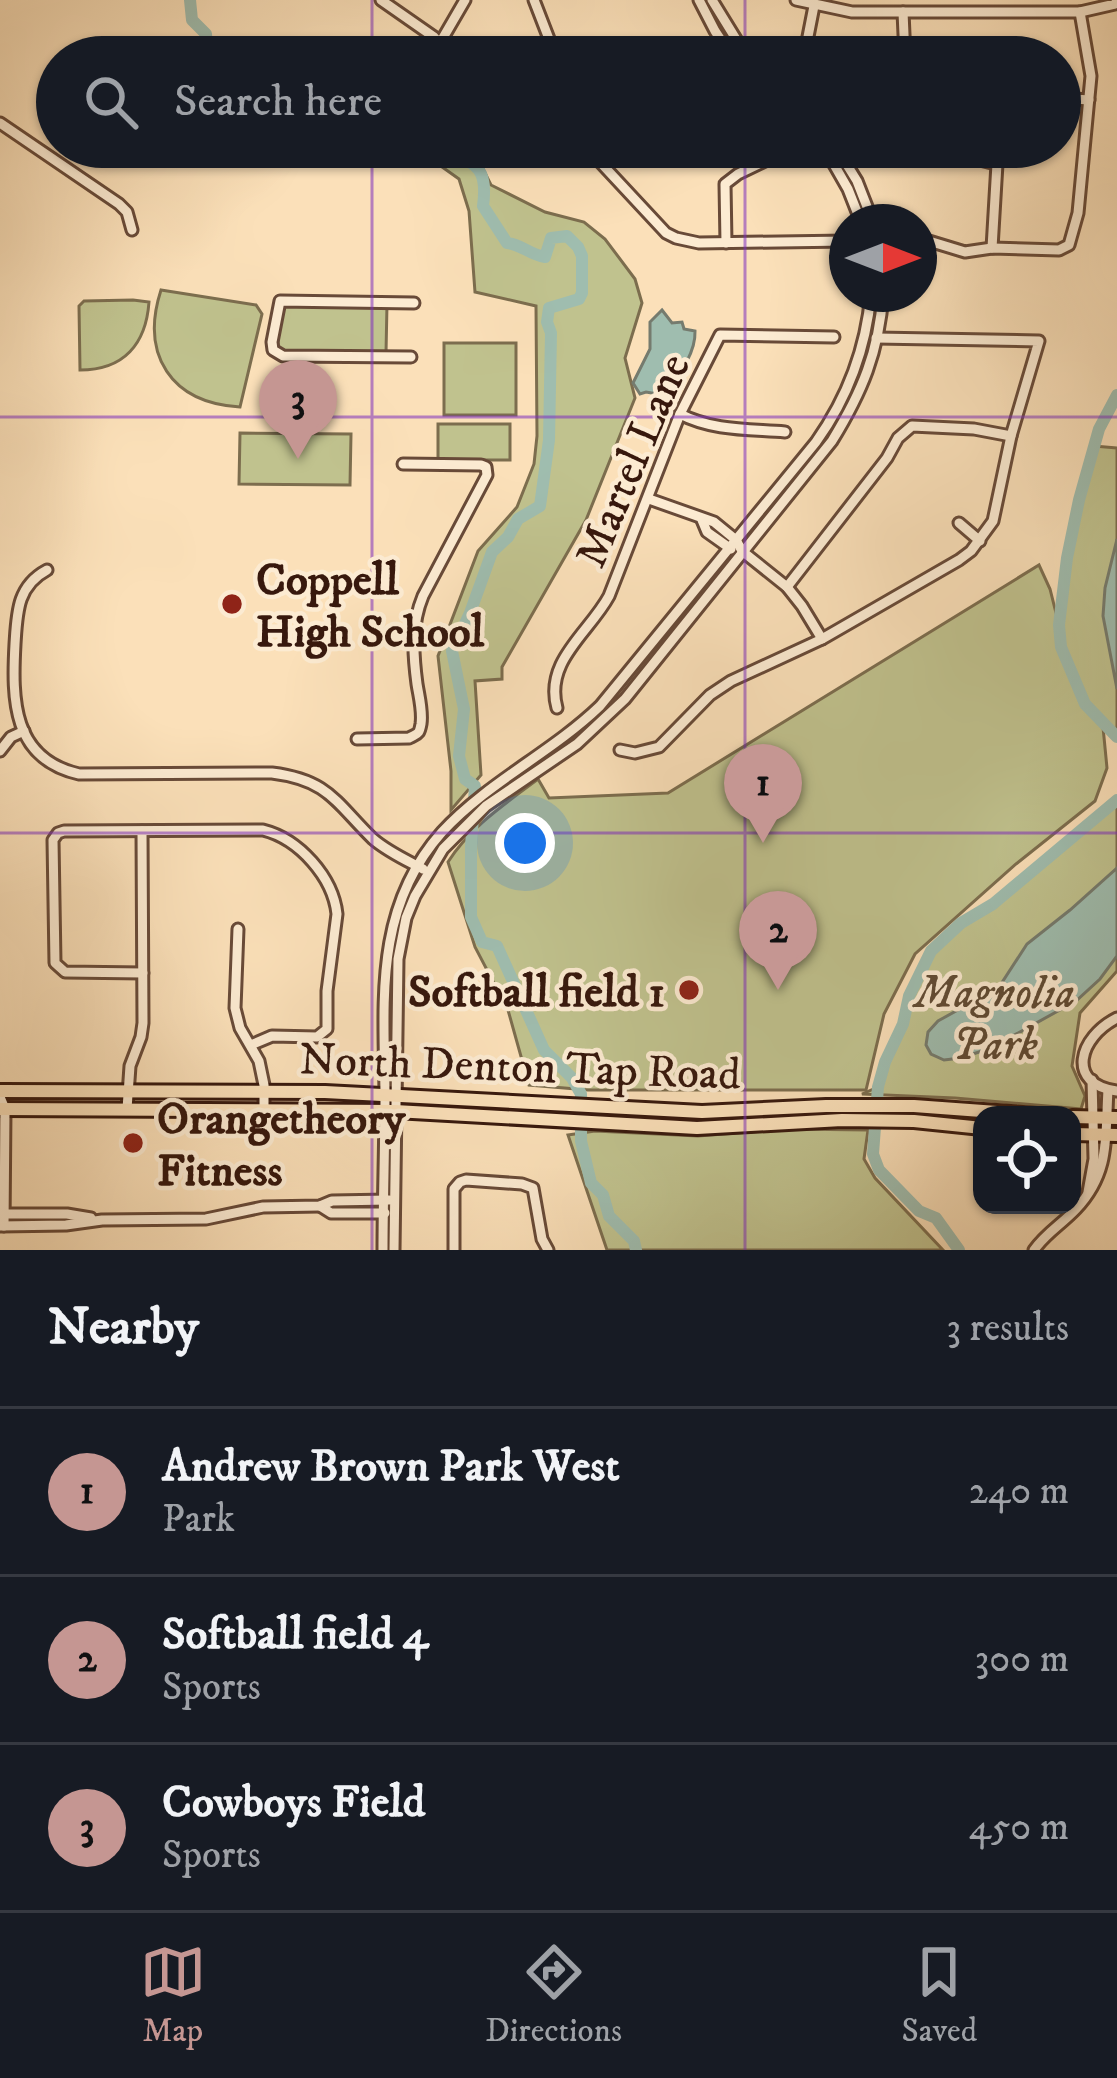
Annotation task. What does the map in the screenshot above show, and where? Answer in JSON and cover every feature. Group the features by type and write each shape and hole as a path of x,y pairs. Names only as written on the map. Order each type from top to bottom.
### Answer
{"main road":[{"name":"North Denton Tap Road","path":"1,1101 127,1091 264,1091 736,1112 973,1114"},
{"path":"515,1117 519,1100"},
{"name":"North Denton Tap Road","path":"1,1101 127,1109 390,1111 737,1128 842,1113"},
{"path":"736,1112 737,1128"},
{"name":"North Denton Tap Road","path":"914,1113 973,1126"}],"street":[{"path":"382,0 431,36"},
{"path":"444,36 465,0"},
{"path":"534,0 548,36"},
{"path":"699,0 718,36"},
{"path":"712,0 734,36"},
{"path":"796,0 852,12 903,12 943,5 1080,12 1117,0"},
{"path":"808,36 814,6"},
{"path":"903,12 904,36"},
{"path":"937,243 965,252 1059,250 1069,244 1076,221 1089,100 1090,66 1080,12"},
{"path":"1081,99 1089,100"},
{"path":"0,123 36,148"},
{"path":"66,168 119,204 132,230"},
{"path":"606,168 666,233 690,242 829,241"},
{"path":"726,243 725,184 751,168"},
{"path":"836,168 854,204"},
{"path":"849,168 866,204"},
{"path":"992,248 996,168"},
{"path":"412,357 283,356 273,350 272,342 280,301 414,302"},
{"path":"383,1250 398,959 423,869 450,824 600,706 836,415 860,356 868,312"},
{"path":"423,869 486,806 599,726 625,699 832,441 858,399 878,338 881,312"},
{"name":"Martel Lane","path":"557,708 559,667 609,596 680,414 720,335 834,337"},
{"path":"620,750 635,753 659,747 710,695 822,640 959,560 993,521 1011,436 1039,341 865,335"},
{"path":"680,414 722,428 785,432"},
{"path":"787,587 905,429 974,429 1011,436"},
{"path":"357,739 409,738 419,730 422,715 413,652 417,613 487,476 481,465 404,464"},
{"path":"649,499 702,520 707,532 732,544 787,587 822,640"},
{"path":"959,524 980,541"},
{"path":"47,570 22,593 16,614 13,689 24,731 50,762 79,774 292,775 333,795 373,838 423,869"},
{"path":"0,751 11,737 24,731"},
{"path":"143,973 65,972 55,963 53,840 64,831 263,830 278,834 299,848 330,887 337,914 327,1029 317,1037 272,1036 251,1045"},
{"path":"127,1109 130,1066 141,1037 142,831"},
{"path":"238,929 235,1008 240,1028 259,1061 264,1110"},
{"path":"1106,1118 1084,1065 1086,1044 1117,1018"},
{"path":"1034,1250 1095,1185 1104,1162 1113,1090 1092,1080"},
{"path":"1,1101 2,1220 66,1225 206,1219 263,1208 388,1200"},
{"path":"454,1250 454,1190 466,1180 533,1188 548,1250"},
{"path":"320,1206 332,1213 388,1213"},
{"path":"388,1213 394,1250"}],"green space":[{"path":"444,168 482,168 491,185 545,212 584,222 605,239 635,279 642,303 625,358 635,398 586,520 502,667 502,679 475,681 481,775 451,810 438,656 478,551 517,507 534,464 537,436 536,306 475,292 469,211 459,179"},
{"path":"161,290 256,305 262,314 240,407 196,396 167,371 155,335"},
{"path":"84,301 149,302 143,330 130,352 109,365 80,370 79,306"},
{"path":"278,303 387,304 386,353 278,352"},
{"path":"444,343 516,343 516,415 444,415"},
{"path":"438,424 510,424 510,460 438,460"},
{"path":"240,433 351,434 350,485 239,484"},
{"path":"1094,446 1117,448 1117,737 1099,719 1107,768 1095,801 915,954 884,1014 866,1090 588,1090 529,1085 508,1010 475,947 448,862 467,838 538,779 549,798 668,793 1039,565 1059,625 1067,558"},
{"name":"Magnolia Park","path":"1117,800 1117,971 1080,1013 1072,1066 1085,1096 1081,1109 862,1094 878,1087 909,996 931,951 961,923 993,904"},
{"path":"790,1129 868,1130 864,1159 875,1178 943,1250 607,1250 568,1135 595,1131 698,1136"}],"shaded area":[{"path":"662,310 672,323 682,322 684,329 695,331 693,348 664,395 640,394 633,383 650,349 650,322"},
{"path":"1117,539 1117,689 1103,616"},
{"path":"1117,868 1117,956 1100,979 1076,1001 991,1048 944,1060 931,1054 926,1045 928,1032 938,1021 999,987 1027,944"}],"waterway":[{"path":"190,0 192,20 206,36"},
{"path":"477,168 483,181 483,206 507,243 545,257 551,238 567,236 578,247 582,293 579,299 549,308 549,440 540,506 518,519 492,552 452,651 464,709 459,756 465,779 475,786 471,917 482,942 497,946 544,1050 581,1094 581,1141 591,1183 636,1250"},
{"path":"1117,395 1099,429 1079,500 1059,625 1061,647 1085,704 1117,737"},
{"path":"959,1250 936,1218 919,1211 879,1170 873,1154 878,1087 885,1062 931,951 1117,800"}],"place":[{"name":"Cowboys Field","path":"298,459"},
{"name":"Coppell High School","path":"232,604"},
{"name":"Andrew Brown Park West","path":"763,843"},
{"name":"Softball field 1","path":"689,990"},
{"name":"Softball field 4","path":"778,990"},
{"name":"Orangetheory Fitness","path":"133,1143"}]}
